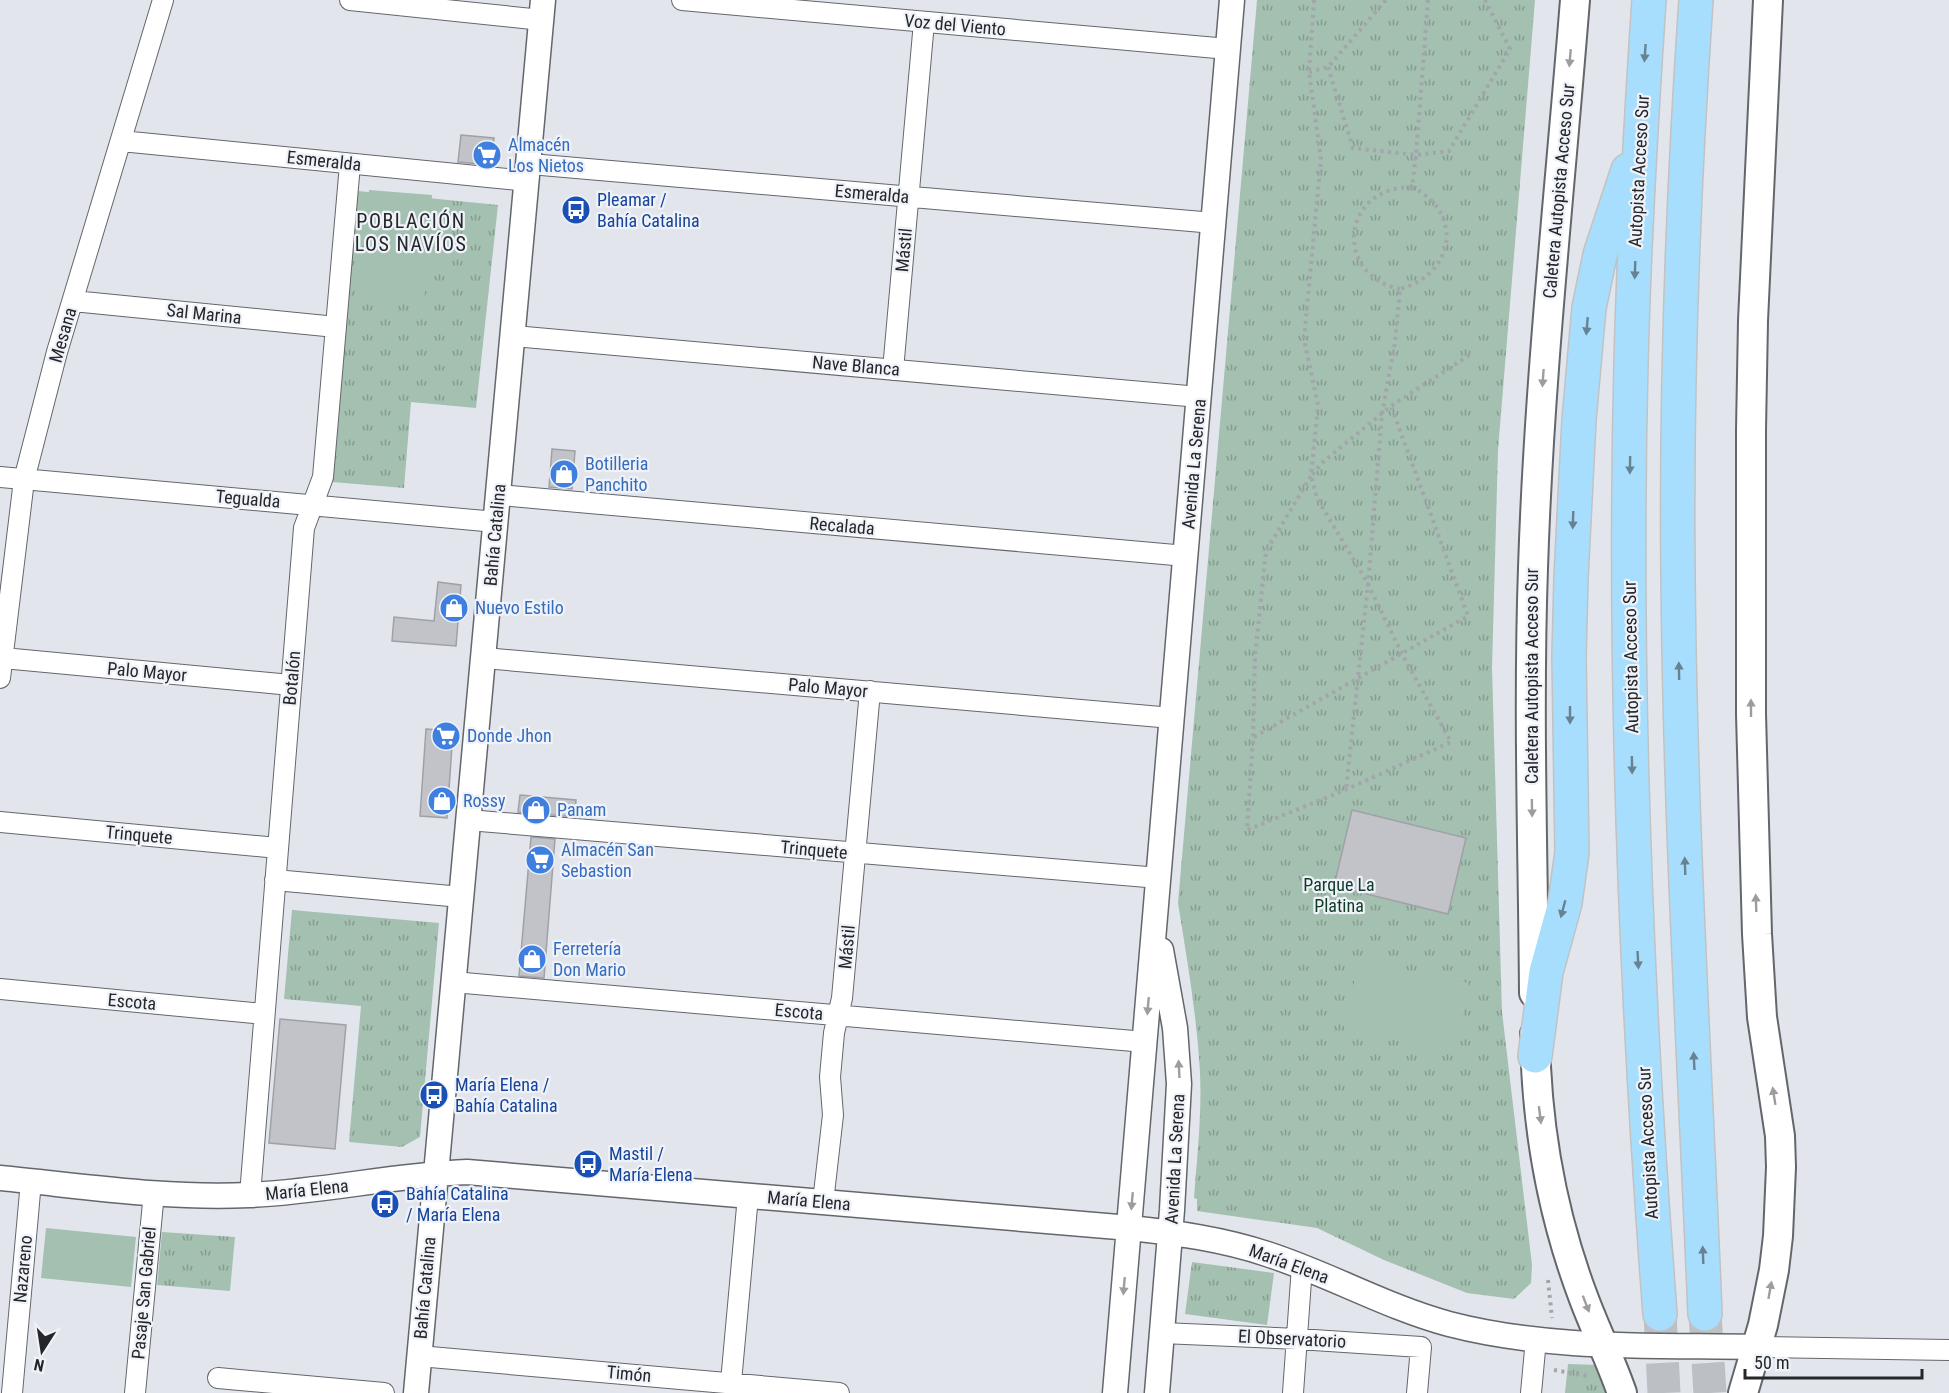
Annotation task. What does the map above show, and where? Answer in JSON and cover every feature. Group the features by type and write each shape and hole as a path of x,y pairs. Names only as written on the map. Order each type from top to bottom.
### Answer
{"highway":[{"name":"Autopista Acceso Sur","path":"1649,0 1631,363 1629,520 1633,832 1650,1191 1660,1314"},
{"path":"1696,0 1687,133 1681,306 1678,572 1688,955 1705,1314"},
{"path":"1535,1056 1546,972 1565,903 1572,852 1569,656 1571,578 1579,420 1588,308 1597,266 1624,181 1642,106"}],"main road":[{"name":"Caletera Autopista Acceso Sur","path":"1575,0 1546,332 1533,569 1531,733 1535,1056 1546,1163 1558,1216 1584,1299 1602,1344"},
{"path":"1743,1393 1767,1308 1774,1270 1781,1167 1780,1137 1762,1017 1757,934 1751,714 1753,330 1768,0"},
{"path":"1602,1344 1622,1393"}],"street":[{"name":"Mesana","path":"0,678 24,480 73,300 163,0"},
{"path":"350,0 543,10"},
{"name":"Voz del Viento","path":"682,0 849,8 924,22 1228,49"},
{"name":"Avenida La Serena","path":"1115,1393 1232,0"},
{"name":"Bahía Catalina","path":"416,1393 543,10"},
{"name":"Mástil","path":"894,370 924,22"},
{"name":"Esmeralda","path":"121,141 350,164 908,197 1214,223"},
{"name":"Botalón","path":"250,1195 304,528 323,477 350,164"},
{"name":"Sal Marina","path":"73,300 336,327"},
{"name":"Nave Blanca","path":"514,336 1199,397"},
{"name":"Tegualda","path":"0,477 496,522"},
{"name":"Recalada","path":"499,495 1186,556"},
{"name":"Palo Mayor","path":"3,658 291,685"},
{"name":"Palo Mayor","path":"484,658 1172,718"},
{"name":"Mástil","path":"823,1202 833,1115 830,1077 834,1033 842,998 870,692"},
{"name":"Trinquete","path":"468,820 1159,879"},
{"name":"Trinquete","path":"0,822 278,848"},
{"path":"275,880 461,897"},
{"name":"Avenida La Serena","path":"1155,927 1170,994 1178,1056 1179,1106 1157,1393"},
{"name":"Escota","path":"453,982 1145,1042"},
{"name":"Escota","path":"0,989 264,1014"},
{"name":"María Elena","path":"0,1178 216,1196 322,1189 436,1173 466,1172 1130,1228 1230,1243 1302,1266 1410,1311 1448,1323 1506,1336 1602,1344 1756,1347"},
{"name":"Nazareno","path":"12,1393 31,1181"},
{"name":"Pasaje San Gabriel","path":"135,1393 153,1192"},
{"path":"731,1388 748,1196"},
{"path":"1293,1393 1302,1266"},
{"name":"El Observatorio","path":"1162,1333 1421,1347 1417,1393"},
{"path":"1531,1393 1536,1339"},
{"path":"1756,1347 1949,1350"},
{"name":"Timón","path":"419,1356 731,1388 839,1393"},
{"path":"218,1378 384,1393"}],"path":[{"path":"1314,0 1309,72 1321,159 1304,339 1318,405 1311,476 1317,498 1368,584 1402,654 1452,742 1346,790 1247,830 1255,656 1266,551 1311,476 1324,461 1391,406 1471,354"},
{"path":"1309,72 1328,67 1386,0"},
{"path":"1412,187 1428,0"},
{"path":"1328,67 1353,148 1416,155 1449,151 1510,49 1485,0"},
{"path":"1412,187 1423,192 1440,211 1445,223 1445,248 1441,261 1434,271 1424,280 1400,289 1380,282 1362,265 1356,253 1354,228 1362,210 1375,196 1386,190 1412,187"},
{"path":"1346,790 1368,584 1382,414 1395,342 1400,289"},
{"path":"1253,738 1468,615 1391,406"}],"green space":[{"name":"Parque La Platina","path":"1257,0 1535,0 1498,450 1492,668 1502,1012 1532,1265 1531,1283 1514,1299 1467,1293 1384,1260 1317,1228 1197,1211 1197,1199 1194,1198 1200,1120 1199,1052 1178,903"},
{"path":"369,190 432,195 424,305 360,300"},
{"path":"358,191 498,205 476,408 411,402 404,488 332,482"},
{"path":"292,910 439,923 420,1137 402,1147 349,1142 361,1006 284,999"},
{"path":"1359,960 1469,983 1455,1054 1344,1029"},
{"path":"46,1228 136,1237 131,1287 41,1278"},
{"path":"162,1232 235,1237 230,1291 157,1285"},
{"path":"1192,1262 1274,1273 1267,1325 1185,1314"},
{"path":"1568,1364 1599,1365 1608,1393 1565,1393"}],"building":[{"path":"461,135 494,138 491,165 458,162"},
{"path":"552,449 575,451 572,489 549,487"},
{"path":"438,582 461,585 456,646 392,641 394,617 434,621"},
{"path":"426,729 453,731 447,818 420,816"},
{"path":"520,795 576,800 575,817 518,812"},
{"path":"1352,810 1466,838 1448,914 1334,886"},
{"path":"531,837 555,839 544,978 519,976"},
{"path":"280,1019 346,1025 335,1149 269,1143"}],"tunnel":[{"path":"1660,1314 1664,1393"},
{"path":"1705,1314 1710,1393"}],"place":[{"name":"Almacén Los Nietos","path":"487,155"},
{"name":"Pleamar / Bahía Catalina","path":"576,210"},
{"name":"Botilleria Panchito","path":"564,474"},
{"name":"Nuevo Estilo","path":"454,608"},
{"name":"Donde Jhon","path":"446,736"},
{"name":"Rossy","path":"442,801"},
{"name":"Panam","path":"536,810"},
{"name":"Almacén San Sebastion","path":"540,860"},
{"name":"Ferretería Don Mario","path":"532,959"},
{"name":"María Elena / Bahía Catalina","path":"434,1095"},
{"name":"Mastil / María Elena","path":"588,1164"},
{"name":"Bahía Catalina / María Elena","path":"385,1204"}],"district":[{"name":"POBLACIÓN LOS NAVÍOS","path":"411,232"}]}
